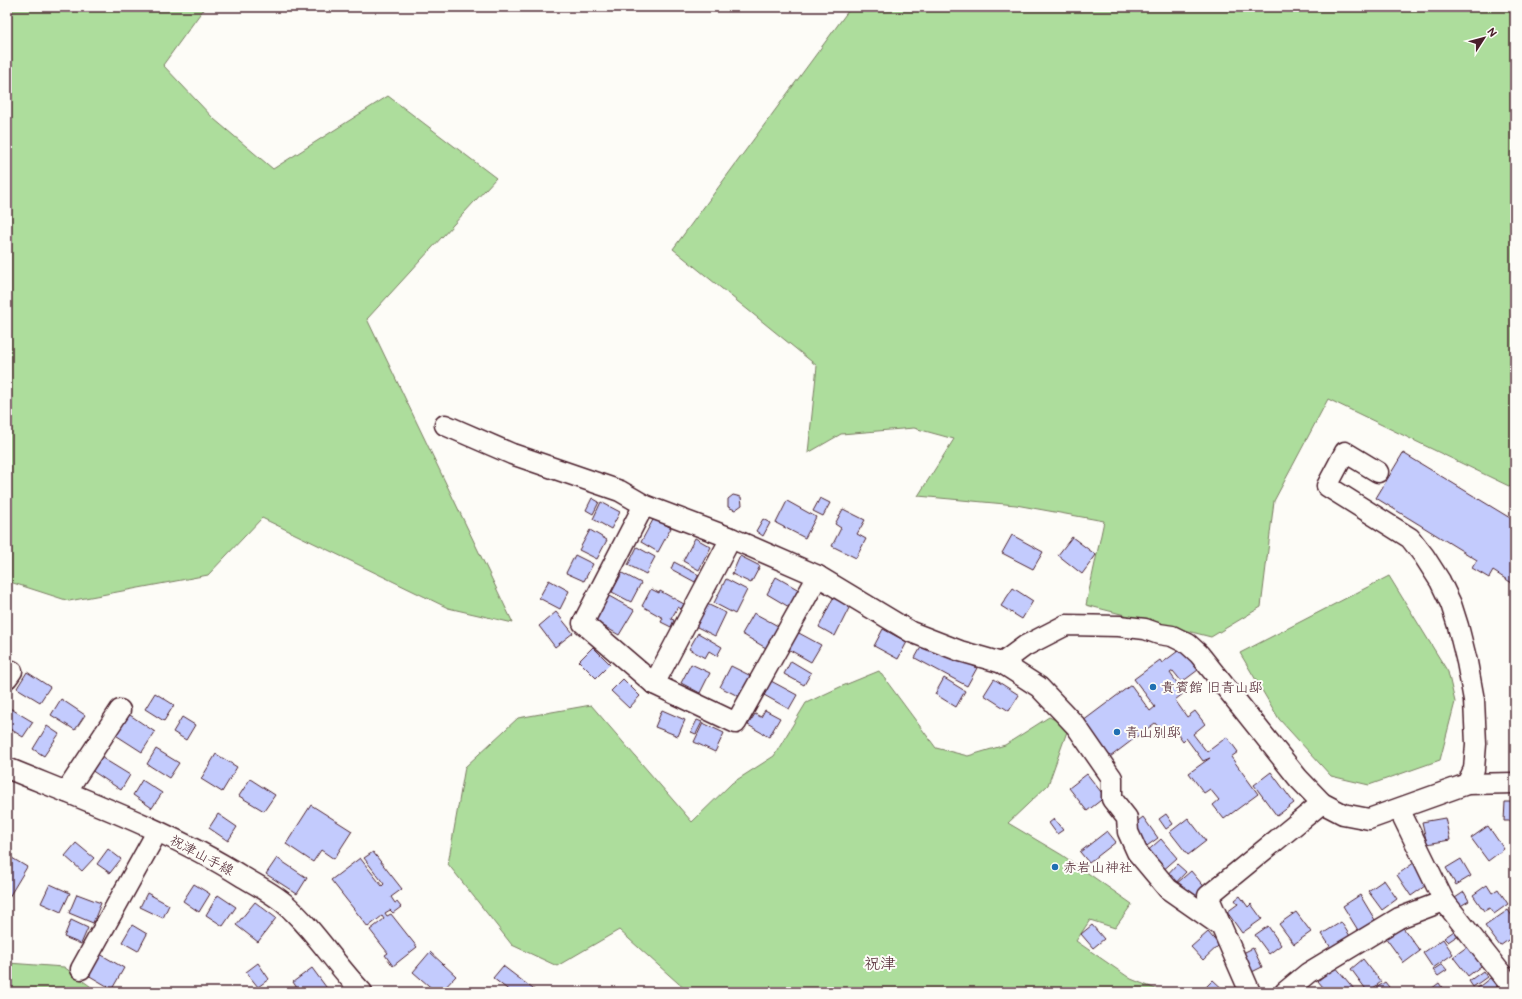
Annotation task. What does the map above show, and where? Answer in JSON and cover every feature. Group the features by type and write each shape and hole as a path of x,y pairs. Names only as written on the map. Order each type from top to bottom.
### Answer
{"street":[{"path":"446,425 512,454 620,491 644,505 731,538 818,576 911,632 960,651 1002,663 1039,687 1076,726 1112,778 1112,799 1128,818 1128,832 1137,852 1168,890 1221,926"},
{"path":"1378,472 1345,452 1327,486 1410,538 1440,581 1451,604 1468,662 1474,700 1476,744 1474,769 1467,784"},
{"path":"644,505 583,623 654,684 736,723 818,576"},
{"path":"654,684 731,538"},
{"path":"1002,663 1025,646 1066,624 1119,626 1145,629 1159,634 1172,636 1188,644 1199,654 1298,778 1322,803 1343,814 1369,819 1467,784 1515,783"},
{"path":"66,792 120,710"},
{"name":"祝津山手線","path":"7,768 66,792 217,861 283,902 306,925 349,979 362,992"},
{"path":"1250,992 1208,896 1322,803"},
{"path":"1399,809 1444,901 1515,991"},
{"path":"81,969 156,832"},
{"path":"1285,992 1308,973 1399,918 1444,901"}],"green space":[{"path":"7,7 205,7 163,65 214,119 273,169 388,96 496,178 367,319 513,623 448,608 262,518 208,575 69,601 7,581"},
{"path":"851,7 1515,7 1515,489 1328,399 1274,501 1261,607 1211,637 1086,605 1104,521 1016,505 918,496 954,439 914,428 841,434 808,453 817,366 673,249"},
{"path":"1389,576 1448,672 1455,702 1440,760 1369,785 1331,776 1279,719 1240,653"},
{"path":"879,671 936,748 968,756 1005,745 1049,717 1069,726 1048,785 1008,823 1062,855 1132,904 1115,928 1090,920 1076,941 1131,979 1163,992 688,992 619,930 557,966 512,945 448,864 465,767 518,718 591,705 692,822 732,783 774,756 806,703"},
{"path":"8,963 64,967 98,992 7,992"}],"building":[{"path":"1403,453 1515,521 1515,585 1493,571 1489,578 1472,568 1477,560 1376,498"},
{"path":"733,495 741,497 742,505 735,510 728,507 728,499"},
{"path":"592,498 599,502 593,514 586,510"},
{"path":"820,498 830,503 823,516 813,511"},
{"path":"787,501 816,517 805,538 776,523"},
{"path":"601,502 620,512 611,529 593,519"},
{"path":"843,509 865,520 857,534 866,539 856,558 832,546 841,528 835,524"},
{"path":"654,518 671,528 658,552 641,542"},
{"path":"763,519 770,523 763,536 756,531"},
{"path":"590,530 607,540 597,559 579,550"},
{"path":"1012,535 1043,552 1033,569 1002,553"},
{"path":"1072,537 1096,555 1082,574 1058,555"},
{"path":"695,538 711,547 699,570 683,561"},
{"path":"637,547 655,557 646,574 628,565"},
{"path":"575,555 593,564 584,581 566,573"},
{"path":"740,556 760,566 751,583 732,574"},
{"path":"674,562 699,575 695,582 671,569"},
{"path":"622,573 641,583 631,602 612,592"},
{"path":"776,577 799,590 789,607 767,594"},
{"path":"726,579 747,590 735,614 714,603"},
{"path":"549,580 569,591 560,609 539,598"},
{"path":"1013,588 1033,601 1022,619 1001,606"},
{"path":"651,589 659,593 660,591 684,604 681,609 678,607 671,619 674,620 671,627 661,622 663,618 642,606"},
{"path":"609,596 634,610 619,635 595,621"},
{"path":"833,598 850,606 835,636 819,627"},
{"path":"707,604 726,613 715,636 695,626"},
{"path":"556,612 573,633 555,647 539,626"},
{"path":"754,613 778,626 766,648 742,634"},
{"path":"883,629 907,642 898,659 874,646"},
{"path":"797,632 821,645 811,662 788,649"},
{"path":"698,633 722,647 717,656 709,651 705,658 689,649"},
{"path":"925,640 977,668 967,686 915,658"},
{"path":"593,647 610,664 596,678 579,661"},
{"name":"青山別邸","path":"1182,648 1198,670 1182,682 1173,671 1170,673 1184,693 1175,700 1187,717 1195,711 1205,724 1193,734 1207,752 1227,737 1238,752 1231,757 1258,794 1224,819 1213,805 1219,800 1210,789 1204,793 1189,773 1210,758 1203,761 1186,738 1183,741 1175,730 1166,737 1155,723 1110,757 1083,721 1131,685 1150,711 1155,707 1134,679 1160,660 1162,663"},
{"path":"791,661 811,673 804,685 784,674"},
{"path":"691,664 710,673 700,693 681,683"},
{"path":"731,666 751,676 740,697 720,687"},
{"path":"27,672 50,687 40,702 17,688"},
{"path":"944,678 965,691 956,707 935,694"},
{"path":"623,679 640,696 629,708 611,691"},
{"path":"994,679 1019,695 1009,711 984,695"},
{"path":"771,681 797,695 789,709 764,695"},
{"path":"155,693 174,705 164,721 145,709"},
{"path":"61,699 85,715 75,730 51,715"},
{"path":"8,707 33,722 23,737 7,727"},
{"path":"662,710 685,720 678,736 655,727"},
{"path":"765,710 780,718 769,737 748,725 755,714 761,717"},
{"path":"127,713 155,732 142,752 114,734"},
{"path":"182,717 195,725 186,740 173,732"},
{"path":"697,720 702,722 696,734 691,732"},
{"path":"703,723 724,733 715,752 694,742"},
{"path":"47,726 59,734 44,756 33,749"},
{"path":"156,749 179,763 169,778 147,764"},
{"path":"216,754 237,767 222,792 201,779"},
{"path":"99,756 130,775 121,790 91,770"},
{"path":"1271,772 1294,803 1277,816 1254,785"},
{"path":"1087,774 1105,797 1087,811 1069,788"},
{"path":"250,779 275,795 264,811 239,796"},
{"path":"142,780 162,793 152,808 133,795"},
{"path":"1505,802 1515,802 1515,821 1504,821"},
{"path":"311,805 352,831 334,859 321,850 313,862 286,844"},
{"path":"218,814 237,827 228,841 209,828"},
{"path":"1166,814 1173,824 1166,829 1159,819"},
{"path":"1143,817 1158,838 1144,848 1129,828"},
{"path":"1188,818 1206,841 1188,855 1170,832"},
{"path":"1445,818 1450,840 1427,844 1422,822"},
{"path":"1054,819 1063,830 1057,834 1049,823"},
{"path":"1488,826 1504,849 1488,861 1471,838"},
{"path":"1107,831 1116,842 1089,863 1080,852"},
{"path":"1161,839 1177,858 1161,872 1144,854"},
{"path":"76,843 94,858 82,871 65,856"},
{"path":"108,849 121,859 110,873 97,864"},
{"path":"373,852 402,889 391,897 395,903 397,902 401,907 393,913 390,910 385,913 387,916 391,914 417,947 393,966 385,955 388,953 370,930 384,919 382,916 368,927 331,880 360,858 382,886 384,884 364,858"},
{"path":"12,858 27,867 9,897 7,896 7,867"},
{"path":"277,858 307,878 297,894 266,874"},
{"path":"1461,859 1471,876 1456,885 1446,868"},
{"path":"1415,862 1422,872 1425,886 1411,896 1397,875"},
{"path":"1177,864 1186,872 1172,887 1163,879"},
{"path":"1191,871 1207,890 1191,903 1176,884"},
{"path":"1384,880 1397,899 1382,910 1368,891"},
{"path":"50,884 70,893 61,912 41,903"},
{"path":"194,884 210,894 199,912 183,901"},
{"path":"1487,885 1492,893 1498,889 1508,904 1494,914 1490,908 1484,911 1473,895"},
{"path":"1464,892 1469,901 1457,908 1452,900"},
{"path":"147,893 169,905 163,918 140,907"},
{"path":"77,894 101,903 93,923 69,913"},
{"path":"218,895 236,907 223,926 206,915"},
{"path":"1360,895 1378,925 1361,935 1343,906"},
{"path":"1240,896 1248,907 1251,904 1262,919 1242,933 1227,912 1238,904 1235,900"},
{"path":"255,902 276,918 258,942 236,925"},
{"path":"1508,910 1515,920 1515,935 1500,946 1485,926"},
{"path":"1296,912 1311,932 1294,944 1279,924"},
{"path":"71,920 88,928 81,944 64,937"},
{"path":"1341,922 1352,939 1333,951 1322,934"},
{"path":"132,925 147,934 138,951 122,942"},
{"path":"1092,925 1104,939 1093,948 1081,934"},
{"path":"1401,925 1420,951 1404,963 1385,937"},
{"path":"1268,926 1281,945 1269,954 1255,935"},
{"path":"1457,929 1460,934 1448,942 1444,938"},
{"path":"1208,932 1219,945 1203,960 1191,947"},
{"path":"1443,939 1453,954 1433,968 1423,953"},
{"path":"1471,944 1485,963 1468,976 1453,957"},
{"path":"1253,948 1262,967 1250,973 1241,954"},
{"path":"430,952 456,976 441,992 436,992 413,972"},
{"path":"100,954 124,968 112,989 88,975"},
{"path":"1363,959 1381,982 1368,992 1351,969"},
{"path":"258,963 269,979 258,987 246,972"},
{"path":"1442,964 1447,970 1438,976 1433,970"},
{"path":"503,966 537,992 511,992 493,978"},
{"path":"1335,966 1354,989 1351,992 1327,992 1318,981"},
{"path":"312,968 329,991 328,992 298,992 299,991 293,982"},
{"path":"1483,971 1487,977 1473,987 1469,981"},
{"path":"1490,978 1501,992 1476,992 1475,990"},
{"path":"1213,980 1226,992 1201,992"},
{"path":"1385,982 1392,991 1375,992 1373,990"},
{"path":"1439,983 1445,992 1427,992"}],"place":[{"name":"貴賓館 旧青山邸","path":"1153,687"},
{"name":"青山別邸","path":"1117,732"},
{"name":"赤岩山神社","path":"1055,867"}],"district":[{"name":"祝津","path":"880,963"}]}
